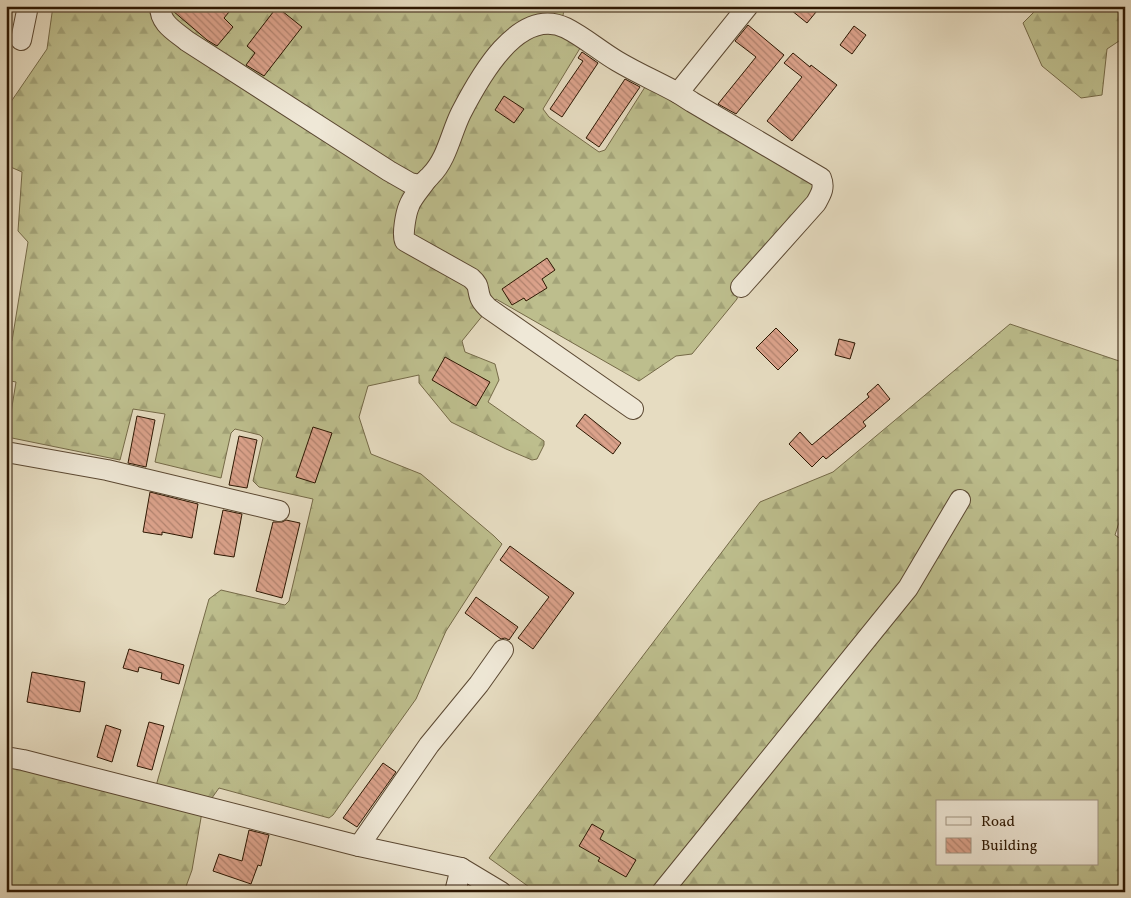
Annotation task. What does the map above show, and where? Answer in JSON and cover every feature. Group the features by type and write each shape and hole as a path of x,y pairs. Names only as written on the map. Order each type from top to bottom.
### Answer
{"street":[{"path":"21,40 28,6"},
{"path":"160,6 161,17 169,27 187,42 410,184 420,185 432,175 442,160 460,114 491,61 508,43 525,30 538,25 549,24 565,28 618,62 678,93 821,178 823,189 816,203 741,286"},
{"path":"678,93 748,6"},
{"path":"427,179 409,206 404,236 405,241 471,278 477,283 480,297 488,308 633,409"},
{"path":"6,452 107,470 279,511"},
{"path":"662,892 908,588 960,500"},
{"path":"359,846 429,745 479,684 503,650"},
{"path":"6,757 33,762 359,846 461,868 501,892"},
{"path":"456,892 461,868"}],"green space":[{"path":"53,6 565,6 559,33 582,45 543,109 549,117 599,152 605,150 645,87 653,85 820,187 739,286 737,299 692,354 676,356 639,381 496,299 462,341 465,352 495,364 499,380 488,402 544,441 537,459 532,460 506,449 451,422 419,383 419,375 368,386 359,417 371,454 421,474 502,544 446,631 416,699 333,815 329,818 219,788 202,812 192,870 184,892 6,892 6,762 152,800 209,599 221,590 285,605 289,601 313,499 259,487 253,481 263,438 260,435 235,429 231,433 221,478 155,462 165,414 133,409 120,460 7,437 16,382 6,380 6,341 12,341 28,242 18,231 22,172 6,165 6,109 47,49"},
{"path":"1040,6 1125,6 1125,37 1107,49 1102,95 1081,98 1042,66 1023,23"},
{"path":"1010,324 1125,363 1125,504 1115,535 1125,542 1125,892 536,892 489,858 760,502 833,472"}],"building":[{"path":"172,6 234,6 224,18 233,27 217,46 207,40 173,11"},
{"path":"786,6 821,6 807,23"},
{"path":"277,7 302,27 264,76 246,65 255,53 247,46"},
{"path":"748,25 784,55 736,114 718,104 756,57 735,41"},
{"path":"854,26 866,35 852,54 840,45"},
{"path":"582,52 598,63 562,117 550,109 583,61 578,58"},
{"path":"793,53 837,85 792,141 767,121 802,77 784,63"},
{"path":"625,79 640,87 599,147 586,138"},
{"path":"504,96 524,109 514,123 495,110"},
{"path":"547,258 555,270 542,279 547,288 526,301 524,298 512,305 502,289"},
{"path":"776,328 798,350 778,370 756,348"},
{"path":"839,339 855,343 850,359 835,355"},
{"path":"445,357 490,382 476,406 432,380"},
{"path":"878,384 890,399 863,422 866,426 826,459 823,456 812,467 789,444 800,432 812,445 869,397 867,394"},
{"path":"585,414 621,443 613,454 576,426"},
{"path":"137,416 155,420 146,467 128,463"},
{"path":"313,427 332,433 315,483 296,477"},
{"path":"239,436 257,440 247,488 229,485"},
{"path":"150,492 198,504 192,538 162,532 162,535 143,532"},
{"path":"223,510 242,514 234,557 214,554"},
{"path":"286,520 300,523 282,598 256,591 273,522"},
{"path":"510,546 574,593 533,649 518,638 549,597 500,560"},
{"path":"476,597 518,627 509,640 501,639 465,613"},
{"path":"129,649 184,665 179,684 161,679 162,673 139,667 138,672 123,668"},
{"path":"32,672 85,682 80,712 27,702"},
{"path":"149,722 164,726 152,770 137,766"},
{"path":"106,725 121,730 112,762 97,757"},
{"path":"383,763 396,772 357,827 343,818"},
{"path":"592,824 604,831 600,839 636,860 626,877 598,861 600,858 579,846"},
{"path":"249,830 269,835 261,866 258,865 251,884 213,871 219,854 242,861"}]}
